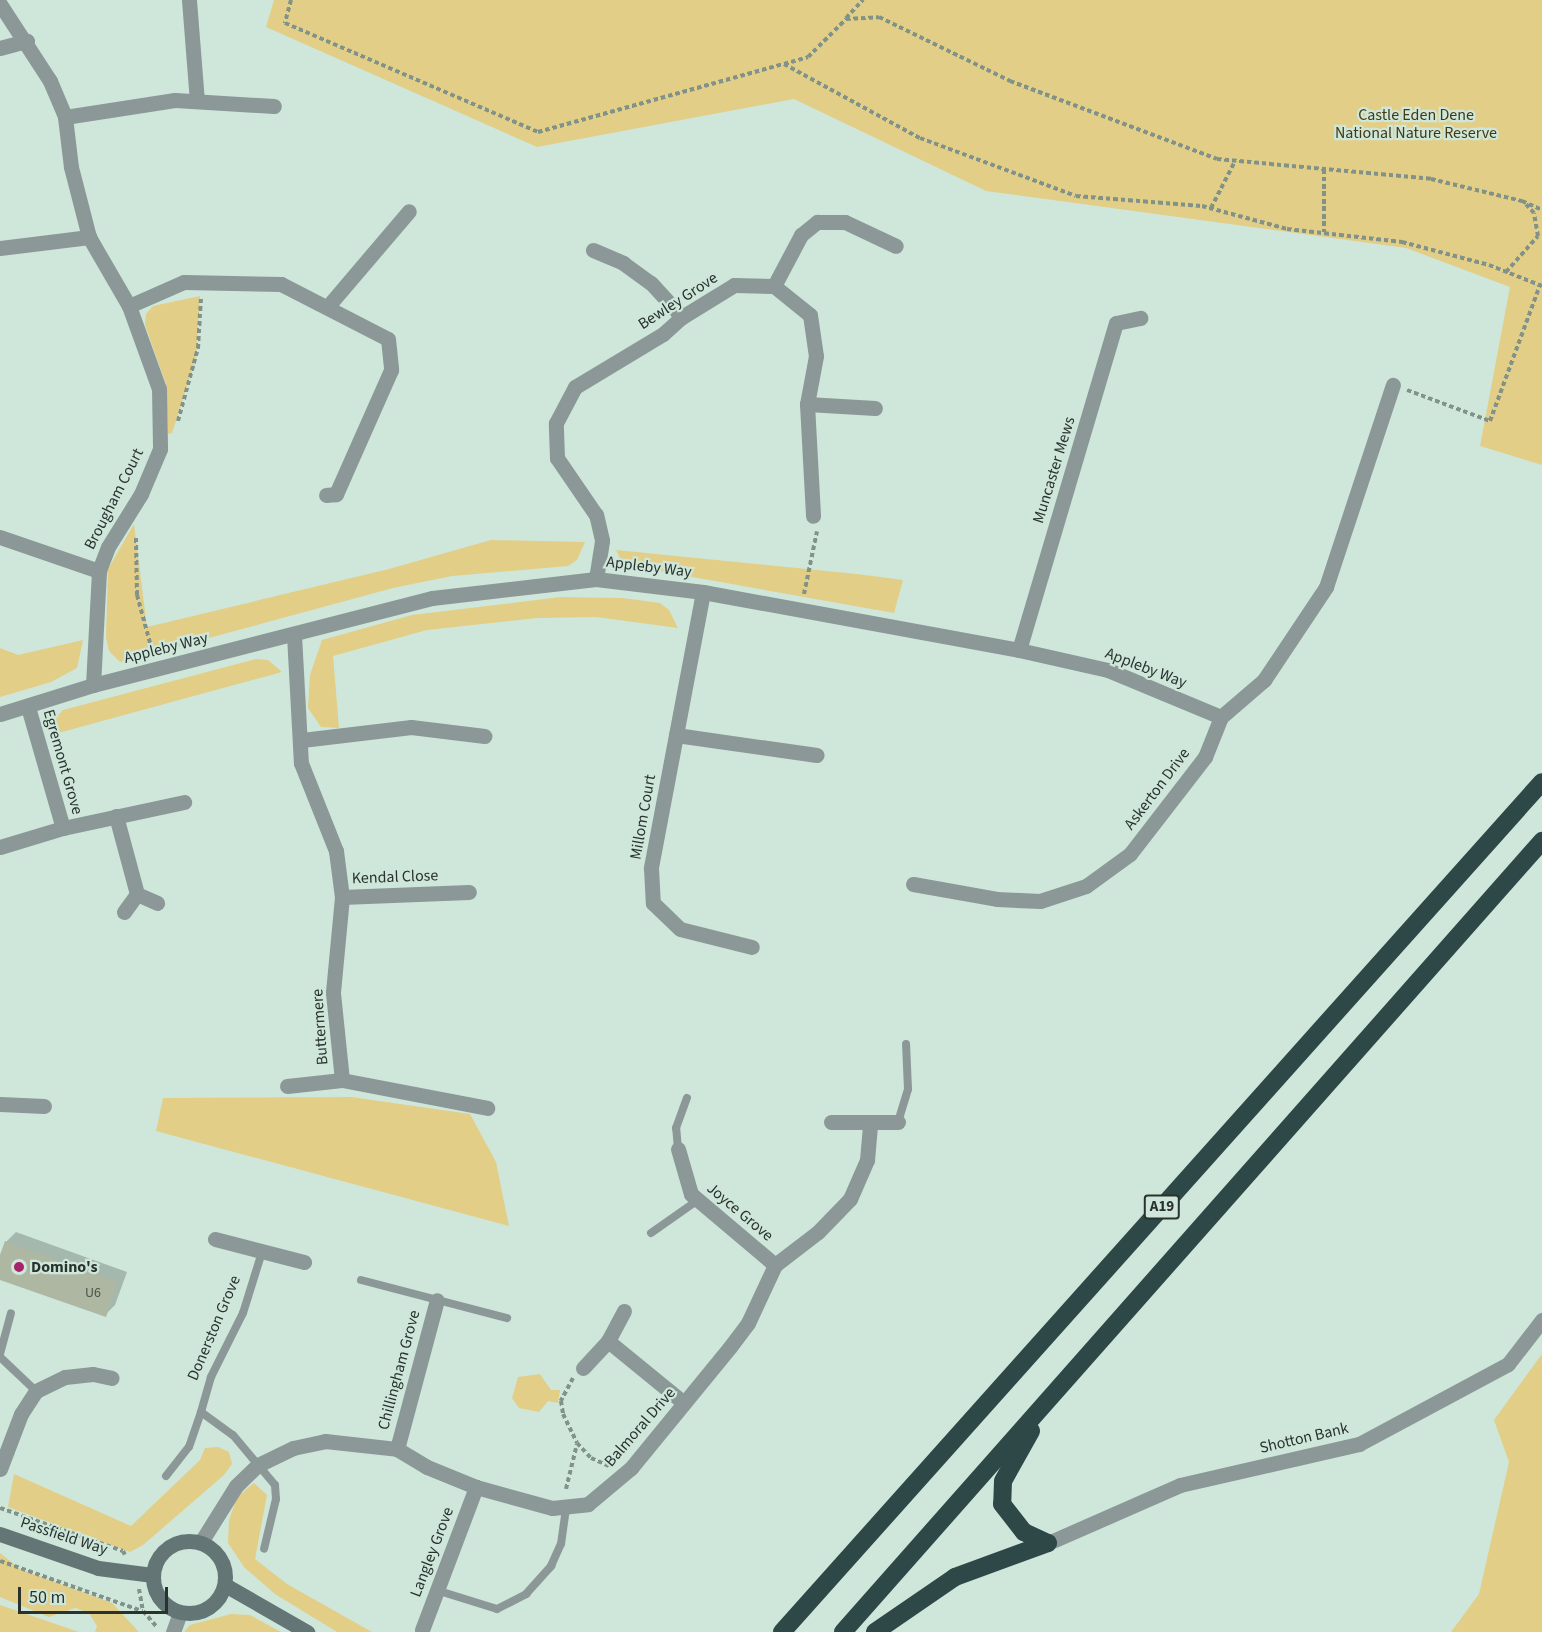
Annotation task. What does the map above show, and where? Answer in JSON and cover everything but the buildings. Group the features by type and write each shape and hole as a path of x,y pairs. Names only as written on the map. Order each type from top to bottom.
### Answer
{"highway":[{"name":"A19","path":"782,1632 1542,782"},
{"name":"A19","path":"843,1632 1542,842"},
{"path":"1047,1403 1004,1481 1002,1503 1024,1532 1048,1543"},
{"path":"875,1632 955,1577 1048,1543"}],"street":[{"path":"189,0 196,101"},
{"name":"Brougham Court","path":"0,4 27,41 50,81 65,117 71,167 88,237 129,306 159,388 160,449 141,494 108,547 99,571 93,685"},
{"path":"0,48 27,41"},
{"path":"65,117 175,100 274,106"},
{"path":"329,305 409,211"},
{"path":"813,516 807,404 816,356 810,315 774,286 801,235 817,222 844,222 896,246"},
{"path":"0,248 88,237"},
{"path":"593,250 623,263 651,284 681,317"},
{"path":"129,306 184,282 202,280 281,284 329,305 388,339 391,370 336,494 326,495"},
{"name":"Bewley Grove","path":"596,579 602,540 596,515 557,458 556,423 574,387 663,334 681,317 734,285 774,286"},
{"name":"Muncaster Mews","path":"1019,650 1116,324 1140,318"},
{"name":"Askerton Drive","path":"913,884 997,899 1040,902 1086,886 1130,854 1205,756 1221,717 1264,681 1326,586 1393,385"},
{"path":"807,404 875,408"},
{"name":"Brougham Court","path":"0,537 99,571"},
{"name":"Appleby Way","path":"0,714 93,685 432,598 596,579 703,592 1019,650 1108,670 1221,717"},
{"name":"Millom Court","path":"703,592 651,868 653,903 680,929 752,947"},
{"name":"Kendal Close","path":"294,635 302,740 301,763 336,850 342,897 469,892"},
{"name":"Egremont Grove","path":"28,706 63,828"},
{"path":"302,740 411,727 484,736"},
{"path":"676,735 817,755"},
{"name":"Egremont Grove","path":"0,847 63,828 184,802"},
{"path":"116,816 137,894"},
{"path":"137,894 157,903"},
{"path":"124,912 137,894"},
{"name":"Buttermere","path":"342,897 333,993 342,1080 487,1108"},
{"path":"287,1086 342,1080"},
{"path":"0,1104 45,1106"},
{"path":"831,1122 898,1122"},
{"name":"Balmoral Drive","path":"559,1508 588,1504 631,1468 748,1323 776,1264 818,1232 850,1199 867,1160 870,1122"},
{"name":"Joyce Grove","path":"678,1149 691,1194 776,1264"},
{"path":"215,1239 304,1262"},
{"name":"Chillingham Grove","path":"397,1449 437,1300"},
{"path":"583,1368 608,1341 624,1311"},
{"name":"Shotton Bank","path":"1048,1543 1180,1485 1359,1444 1508,1364 1542,1320"},
{"path":"608,1341 684,1403"},
{"path":"0,1469 21,1414 36,1391 65,1377 93,1374 112,1378"},
{"path":"201,1542 236,1486 258,1465 293,1448 324,1441 397,1449 428,1467 476,1486 559,1508"},
{"name":"Langley Grove","path":"422,1630 476,1486"},
{"name":"Passfield Way","path":"0,1534 98,1568 153,1575"},
{"path":"182,1541 201,1542 222,1561 225,1586 212,1606 191,1614 180,1613 159,1598 153,1575 158,1558 166,1549 182,1541"},
{"path":"225,1586 307,1632"},
{"path":"174,1632 180,1613"}],"lane":[{"path":"898,1122 908,1089 906,1044"},
{"path":"678,1149 676,1128 687,1098"},
{"path":"651,1233 698,1200"},
{"name":"Donerston Grove","path":"166,1476 189,1446 211,1377 243,1313 262,1252"},
{"path":"361,1280 507,1318"},
{"path":"11,1313 0,1355 36,1391"},
{"path":"201,1412 233,1435 275,1485 276,1499 264,1549"},
{"path":"436,1590 497,1609 526,1594 551,1566 561,1544 559,1508"}],"path":[{"path":"291,0 285,23 538,132 808,57 863,0"},
{"path":"846,19 879,17 1010,81 1106,120 1216,159 1431,179 1522,201 1542,210"},
{"path":"784,63 920,138 1076,196 1211,208 1287,229 1402,242 1506,272 1541,286 1490,421 1393,385"},
{"path":"1211,208 1235,161"},
{"path":"1324,169 1324,232"},
{"path":"1506,272 1538,236 1534,213 1522,201"},
{"path":"801,610 819,524 813,516"},
{"path":"583,1368 567,1385 561,1401 563,1414 577,1443 591,1458 612,1468 631,1468"},
{"path":"559,1508 577,1443"},
{"path":"0,1561 143,1611"}],"green space":[{"name":"Castle Eden Dene National Nature Reserve","path":"274,0 1542,0 1542,465 1480,446 1510,287 1406,248 986,191 794,99 537,147 266,27"},
{"path":"200,296 196,359 172,433 168,434 166,384 145,325 146,314 153,306"},
{"path":"134,524 147,627 389,569 491,540 585,542 577,560 568,566 452,576 393,588 120,662 109,651 106,637 108,569"},
{"path":"616,550 903,580 894,613 631,566 622,562"},
{"path":"561,597 623,598 660,603 669,610 678,628 596,617 537,618 427,630 333,656 339,728 321,727 308,708 310,675 322,640 412,615"},
{"path":"83,640 77,668 51,682 0,697 0,648 18,655"},
{"path":"256,659 268,660 282,672 51,735 53,721 63,710"},
{"path":"351,1097 470,1114 496,1162 509,1226 156,1131 163,1098"},
{"path":"1542,1354 1542,1632 1451,1632 1479,1594 1509,1462 1494,1420"},
{"path":"540,1374 551,1390 560,1390 558,1403 548,1401 539,1412 519,1408 512,1398 518,1377"},
{"path":"218,1447 229,1452 232,1464 224,1475 143,1545 130,1552 8,1507 14,1474 131,1526 200,1460 205,1448"},
{"path":"254,1483 267,1495 255,1559 287,1584 372,1632 337,1632 275,1594 244,1567 228,1543 229,1520 237,1497"},
{"path":"0,1553 20,1569 112,1603 139,1632 95,1632 97,1626 89,1613 75,1608 49,1617 0,1597"},
{"path":"0,1605 79,1632 0,1632"},
{"path":"231,1614 250,1615 281,1632 184,1632 190,1625"}],"place":[{"name":"Domino's","path":"19,1267"}]}
